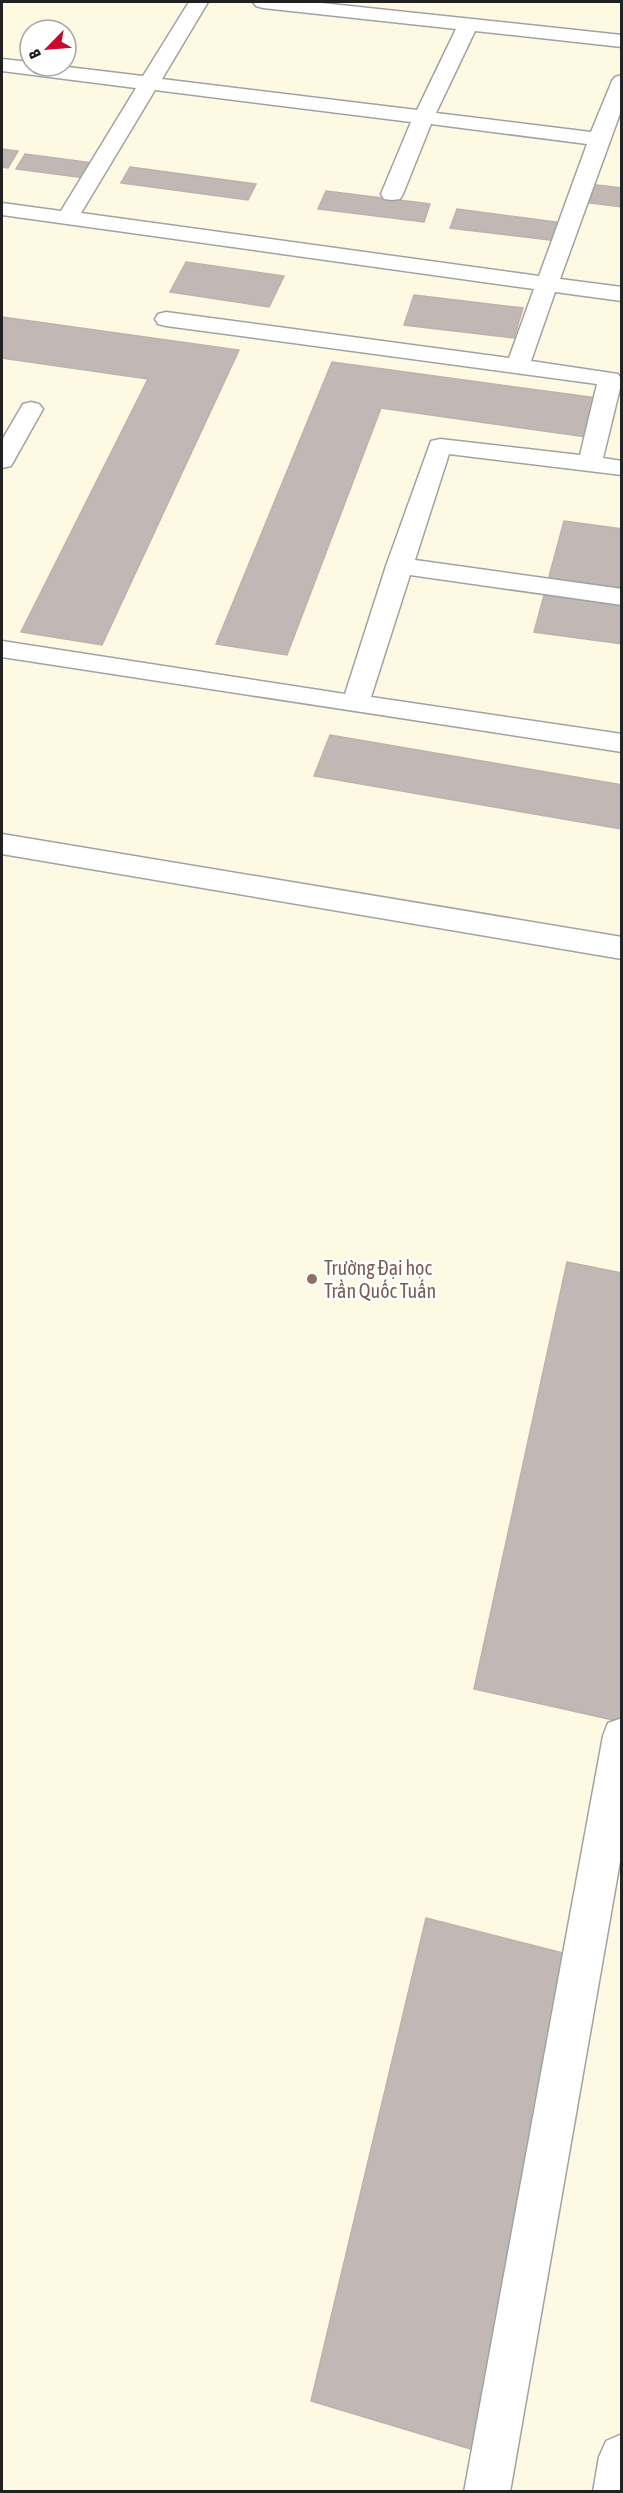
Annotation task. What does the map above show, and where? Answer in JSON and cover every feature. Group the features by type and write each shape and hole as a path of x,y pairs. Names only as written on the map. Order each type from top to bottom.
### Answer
{"lane":[{"path":"67,219 198,2"},
{"path":"263,2 621,41"},
{"path":"392,194 424,116 468,24"},
{"path":"2,65 424,116 599,140"},
{"path":"517,366 621,81"},
{"path":"2,209 621,294"},
{"path":"166,319 610,379 590,463"},
{"path":"2,461 31,410"},
{"path":"355,704 440,446 621,468"},
{"path":"399,566 621,597"},
{"path":"2,649 621,743"},
{"path":"2,844 621,948"},
{"path":"487,2492 621,1736"},
{"path":"616,2492 621,2457"}],"shaded area":[{"name":"Trường Đại học Trần Quốc Tuấn","path":"2,2 621,2 621,2491 2,2491"}],"building":[{"path":"2,149 18,151 8,168 2,167"},
{"path":"25,154 94,163 85,178 16,169"},
{"path":"130,167 256,184 248,200 121,183"},
{"path":"588,184 622,188 622,207 583,202"},
{"path":"326,191 430,204 424,222 318,209"},
{"path":"457,209 563,223 558,241 450,228"},
{"path":"186,262 284,276 269,307 170,292"},
{"path":"414,295 523,308 514,338 404,325"},
{"path":"2,317 239,350 102,645 21,632 148,379 2,358"},
{"path":"332,362 604,399 593,438 381,408 287,655 216,644"},
{"path":"564,521 622,529 622,644 534,632"},
{"path":"330,735 622,785 622,829 314,776"},
{"path":"567,1262 622,1273 622,1722 474,1689"},
{"path":"426,1918 579,1957 484,2453 311,2401"}],"place":[{"name":"Trường Đại học Trần Quốc Tuấn","path":"312,1279"}]}
